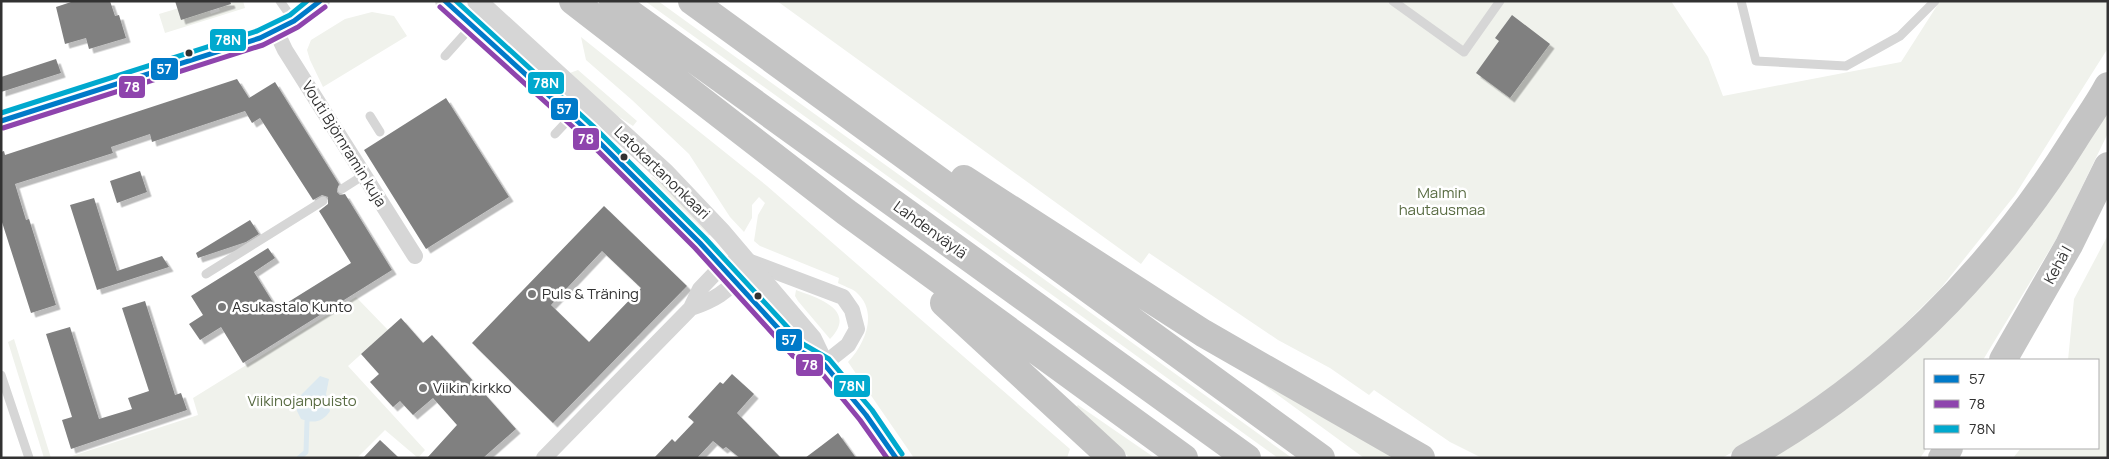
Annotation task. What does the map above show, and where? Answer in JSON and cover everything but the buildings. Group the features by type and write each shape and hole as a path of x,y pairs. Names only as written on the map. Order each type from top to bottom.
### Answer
{"highway":[{"path":"573,1 846,212 1184,458"},
{"name":"Lahdenväylä","path":"613,1 1246,458"},
{"path":"692,1 1321,458"},
{"path":"797,77 998,199 1203,333 1410,452 1428,458"},
{"path":"1746,458 1785,436 1857,385 1888,360 1948,302 2002,242 2048,181 2108,86"},
{"name":"Kehä I","path":"2004,359 2069,245 2108,166"},
{"path":"846,212 1112,458"}],"street":[{"path":"1,121 260,38 294,21 320,1"},
{"name":"Latokartanonkaari","path":"445,1 573,116 722,266 798,350 824,364"},
{"name":"Latokartanonkaari","path":"477,1 690,198 812,339 824,364 866,415 896,458"},
{"name":"Vouti Björnramin kuja","path":"276,31 285,50 415,256"},
{"path":"691,308 710,302 736,281 745,260"},
{"path":"544,458 691,308 700,290 722,266 745,260 843,296 852,310 857,329 848,344 824,364"}],"lane":[{"path":"280,1 294,21"},
{"path":"1393,1 1464,52 1500,1"},
{"path":"1741,1 1756,61 1846,66 1900,36 1935,1"},
{"path":"445,56 472,25"},
{"path":"555,134 586,100"},
{"path":"370,116 380,132"},
{"path":"342,189 364,175"},
{"path":"206,274 323,201"},
{"path":"1,375 29,458"}],"green space":[{"path":"215,1 243,1 245,8 165,33 159,14 179,8 181,19 208,8 211,14 220,11"},
{"path":"645,1 658,1 1292,458 1278,458"},
{"name":"Malmin hautausmaa","path":"777,1 1671,1 1708,57 1723,96 1901,62 1940,1 2108,1 2108,48 2015,195 1941,288 1882,347 1815,401 1761,436 1722,458 1482,458 1450,442 1374,390 1369,395 1330,368 1278,340 1149,253 1141,264"},
{"path":"372,12 394,16 407,36 323,87 307,50 311,40 345,19"},
{"path":"581,37 767,186 1070,449 1067,458 914,458 848,362 860,346 867,328 867,309 863,300 856,292 838,283 839,278 760,246 754,241 758,215 765,203 759,197 752,205 752,218 744,232 730,217 689,154 586,60"},
{"path":"578,70 637,121 633,126 605,108 567,74"},
{"path":"2108,109 2108,133 2058,236 1984,359 1924,359 1924,449 1926,449 1920,458 1766,458 1810,432"},
{"path":"652,177 676,193 713,232 704,240 648,181"},
{"path":"2108,235 2108,458 2013,458 2020,449 2099,449 2099,359 2068,359 2074,299"},
{"path":"796,290 824,301 837,313 840,320 837,329 830,339 798,301 795,296"},
{"name":"Viikinojanpuisto","path":"356,297 388,330 348,366 425,450 418,458 385,430 357,458 66,458 198,415 193,398"},
{"path":"14,339 51,458 44,458 8,342"},
{"path":"1237,365 1404,458 1364,458"},
{"path":"1078,405 1155,458 1130,458 1075,408"}],"shaded area":[{"path":"320,376 329,379 326,394 330,411 321,420 310,421 301,419 297,411 297,399"}],"waterway":[{"path":"299,458 306,452 307,421"}],"transit line":[{"name":"78N","path":"1,113 257,31 290,15 307,1"},
{"name":"57","path":"1,121 260,38 294,21 320,1"},
{"name":"57","path":"445,1 588,131 700,243 798,350 824,364 866,415 896,458"},
{"name":"78N","path":"456,1 593,126 705,238 803,344 829,359 872,410 902,454"},
{"name":"78","path":"3,128 263,45 298,27 325,7"},
{"name":"78","path":"440,7 583,136 695,248 793,356 819,370 860,420 887,458"}],"place":[{"name":"Puls & Träning","path":"532,294"},
{"name":"Asukastalo Kunto","path":"222,307"},
{"name":"Viikin kirkko","path":"423,388"}]}
